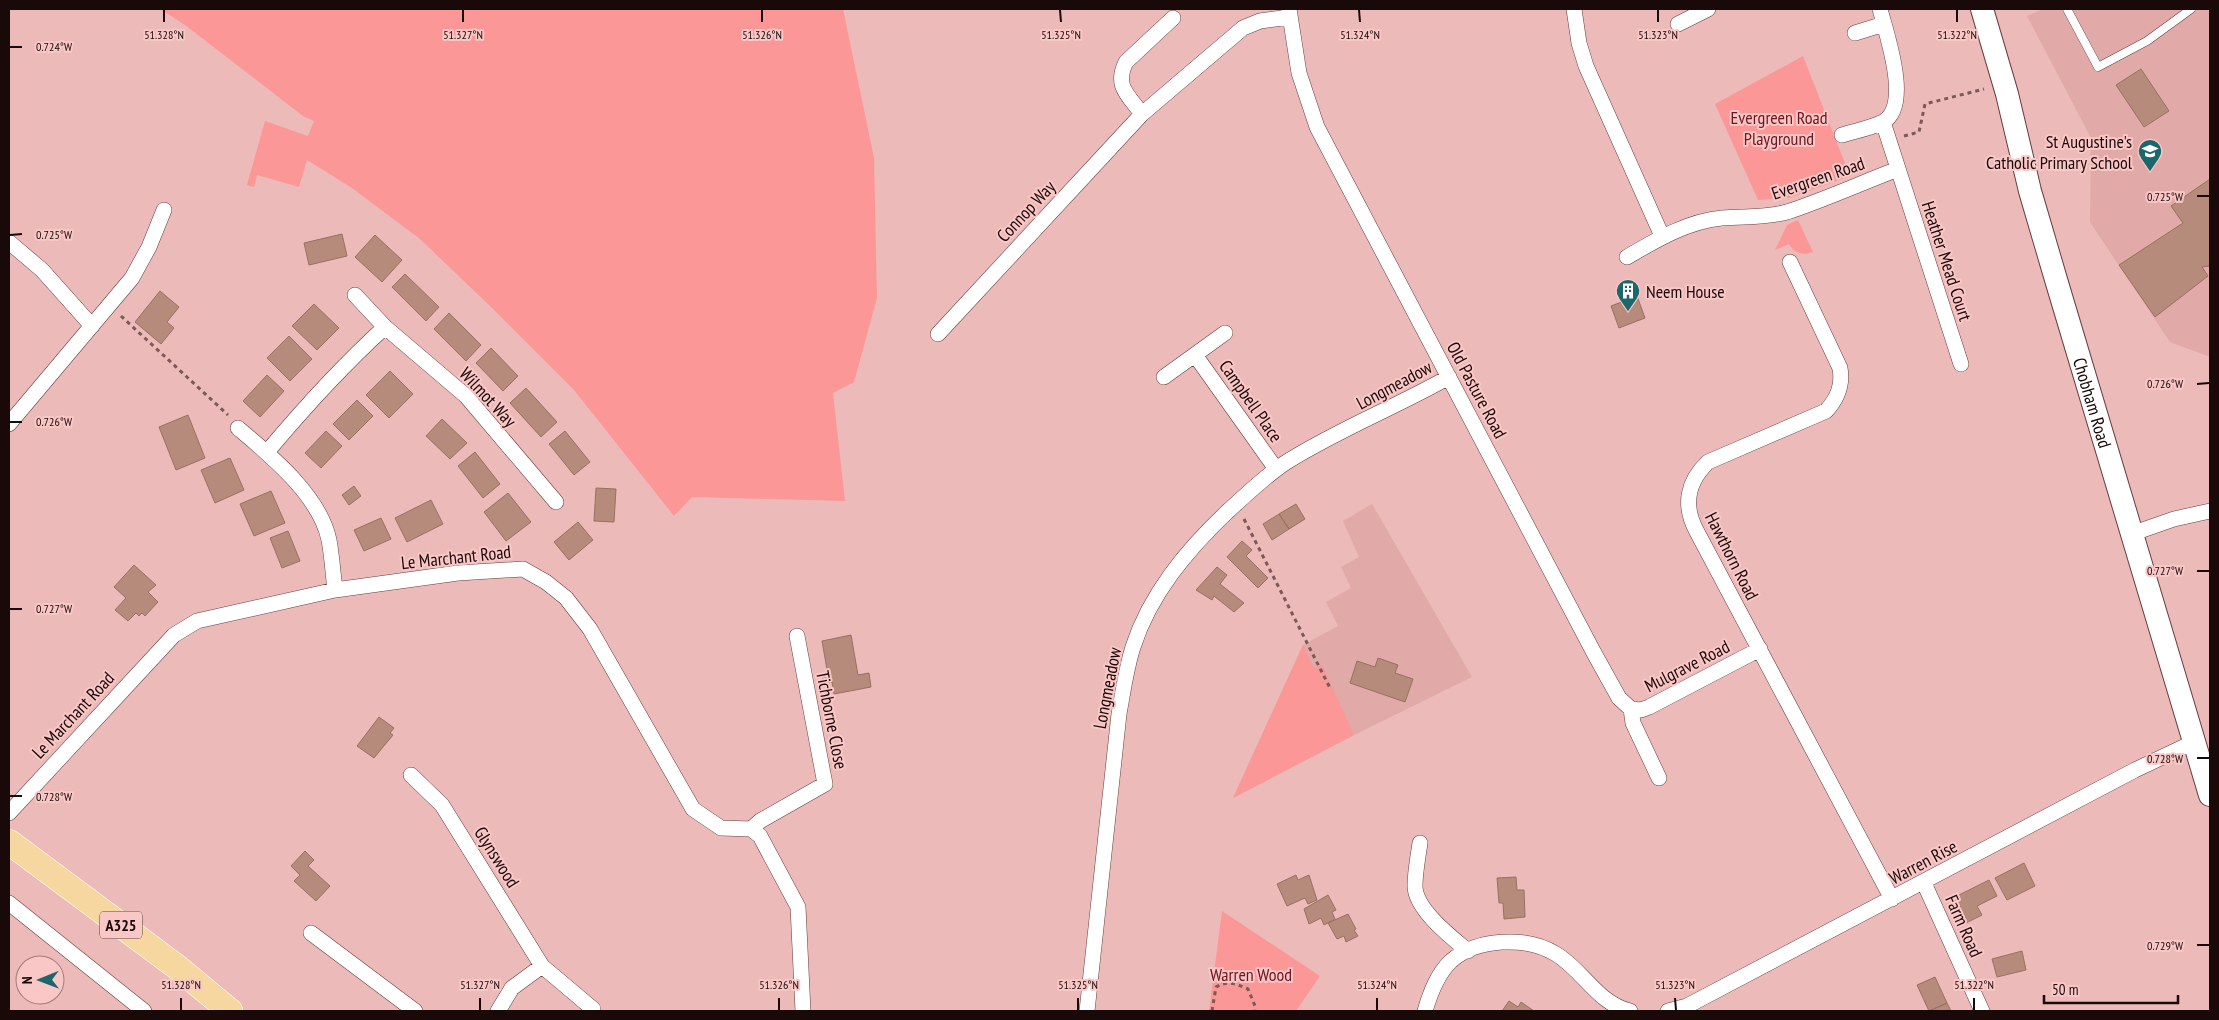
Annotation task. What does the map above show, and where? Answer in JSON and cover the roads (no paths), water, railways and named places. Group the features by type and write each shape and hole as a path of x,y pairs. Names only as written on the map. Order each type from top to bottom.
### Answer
{"main road":[{"name":"Chobham Road","path":"1982,9 2007,94 2030,191 2210,795"},
{"name":"A325","path":"9,842 177,967 230,1011"}],"street":[{"path":"1574,9 1579,43 1586,66 1662,236"},
{"path":"1678,24 1708,9"},
{"path":"1842,135 1883,122 1890,116 1896,87 1896,71 1880,9"},
{"name":"Connop Way","path":"938,334 1142,114 1243,28 1290,13"},
{"name":"Old Pasture Road","path":"1290,13 1299,73 1316,127 1607,677 1619,698 1631,709 1633,724 1659,778"},
{"path":"1142,114 1123,88 1120,78 1122,69 1126,62 1173,18"},
{"path":"1855,33 1884,24"},
{"name":"Heather Mead Court","path":"1883,122 1961,364"},
{"name":"Evergreen Road","path":"1627,256 1662,236 1721,218 1785,212 1898,169"},
{"path":"9,424 132,278 149,247 164,210"},
{"path":"9,242 42,270 92,326"},
{"name":"Hawthorn Road","path":"1790,262 1840,368 1841,385 1836,399 1826,411 1708,462 1695,478 1687,499 1692,522 1892,899"},
{"name":"Wilmot Way","path":"355,295 384,327 466,396 556,504"},
{"path":"266,452 352,356 384,327"},
{"name":"Campbell Place","path":"1164,377 1225,333"},
{"name":"Campbell Place","path":"1195,355 1276,469"},
{"name":"Longmeadow","path":"1087,1011 1119,714 1126,671 1133,646 1155,599 1188,552 1248,492 1276,469 1318,444 1449,377"},
{"path":"238,428 294,478 323,522 329,540 335,590"},
{"path":"2131,534 2174,518 2210,511"},
{"name":"Le Marchant Road","path":"9,812 174,635 198,621 335,590 467,572 523,569 566,598 590,629 693,809 720,828 751,829"},
{"name":"Tichborne Close","path":"751,829 760,821 825,784 797,636"},
{"name":"Mulgrave Road","path":"1631,709 1641,710 1649,707 1760,649"},
{"name":"Warren Rise","path":"1668,1011 1688,1006 2135,770 2194,742"},
{"name":"Glynswood","path":"412,775 442,805 542,966 593,1009"},
{"path":"751,829 760,836 798,907 804,1011"},
{"path":"1420,844 1415,888 1422,904 1439,926 1468,951"},
{"name":"Farm Road","path":"1924,883 1982,1011"},
{"path":"9,903 144,1011"},
{"path":"311,933 415,1011"},
{"path":"1425,1011 1433,988 1451,961 1468,951 1493,943 1510,942 1545,949 1564,960 1590,987 1608,1001 1630,1011"},
{"path":"498,1011 512,988 542,966"}],"lane":[{"path":"2067,9 2098,67 2147,40 2191,9"}],"place":[{"name":"St Augustine's Catholic Primary School","path":"2150,172"},
{"name":"Neem House","path":"1628,312"}],"park label":[{"name":"Evergreen Road Playground","path":"1779,127"},
{"name":"Warren Wood","path":"1251,974"}]}
